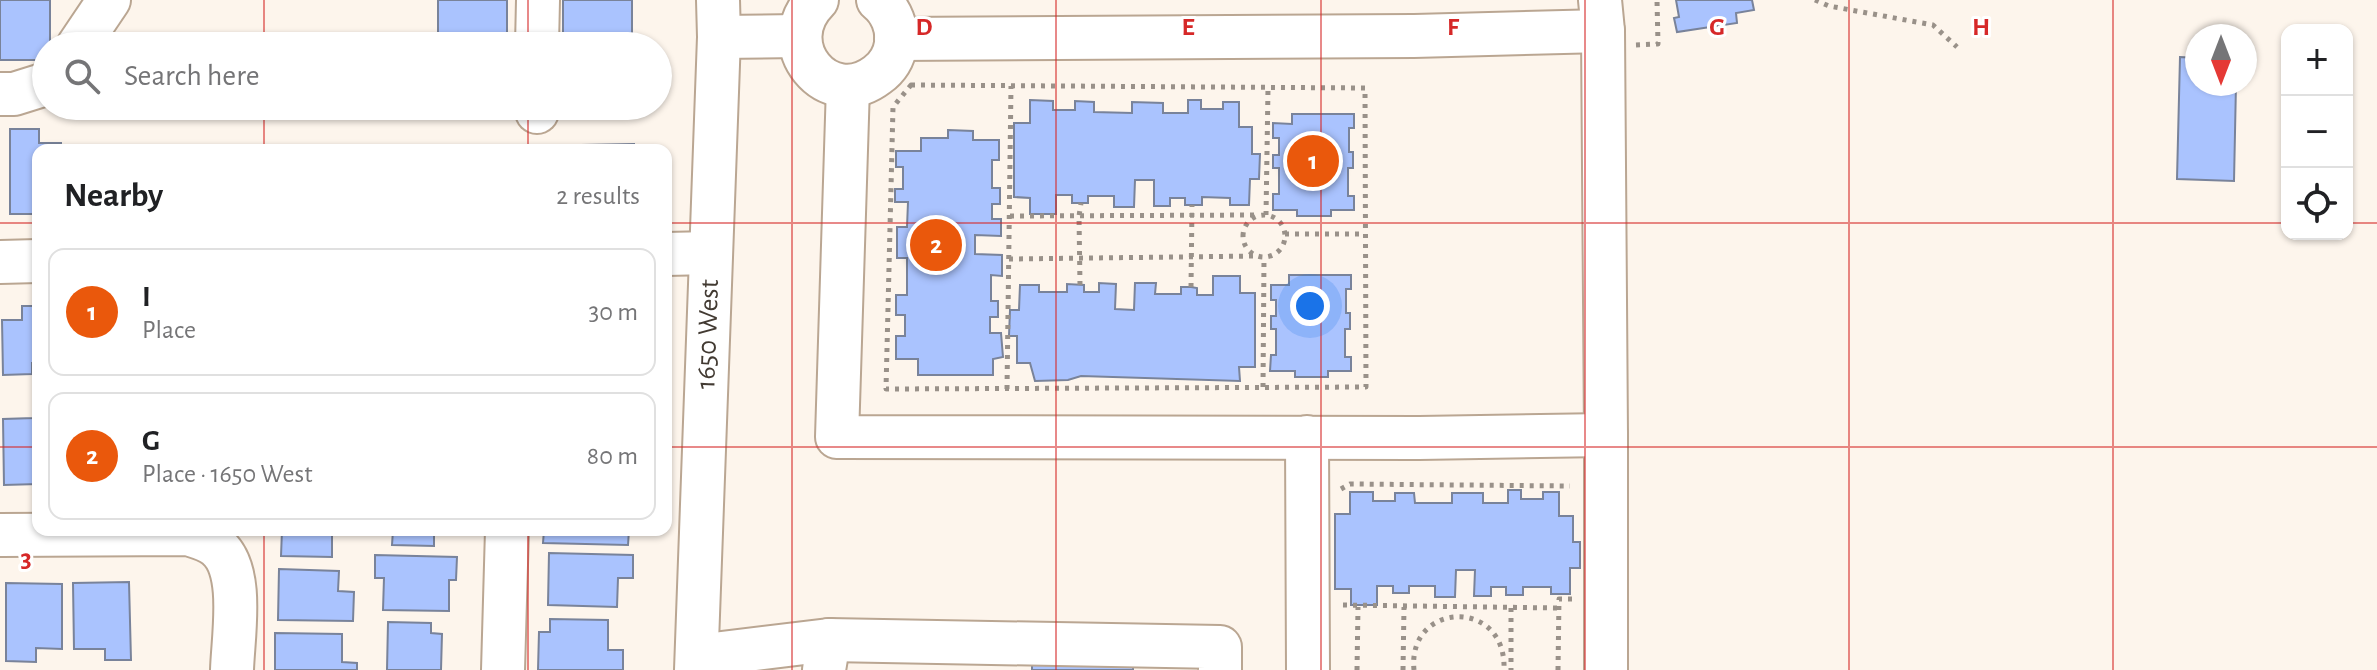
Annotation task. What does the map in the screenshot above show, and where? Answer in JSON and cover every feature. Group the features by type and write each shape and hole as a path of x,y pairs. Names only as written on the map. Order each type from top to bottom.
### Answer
{"street":[{"path":"87,32 109,0"},
{"path":"537,32 538,0"},
{"path":"718,18 808,18 801,52 808,66 833,83 848,86 860,84 882,72 890,62 896,39 895,26 878,0"},
{"name":"1650 West","path":"696,663 718,18"},
{"path":"896,39 1429,36 1610,25 1606,670"},
{"path":"848,86 837,437 1606,435"},
{"path":"0,94 14,94 32,88"},
{"path":"672,254 711,253"},
{"path":"0,262 32,261"},
{"path":"1307,437 1308,670"},
{"path":"0,535 32,535"},
{"path":"193,536 218,547 230,564 235,581 232,670"},
{"path":"503,670 507,536"},
{"path":"696,663 827,655 1220,647 1220,670"}],"path":[{"path":"1610,25 1658,44 1657,0"},
{"path":"1815,0 1829,6 1933,25 1957,47"},
{"path":"911,85 1011,86 1365,88 1366,387 886,389 893,107 911,85"},
{"path":"1007,389 1011,86"},
{"path":"1263,215 1268,88"},
{"path":"1080,285 1081,203"},
{"path":"1191,287 1192,205"},
{"path":"1009,259 1271,257 1282,248 1285,234 1279,221 1263,215 1010,216"},
{"path":"1260,257 1246,248 1243,235 1248,222 1263,215"},
{"path":"1285,234 1365,234"},
{"path":"1260,257 1263,387"},
{"path":"1331,490 1340,490 1350,484 1570,486"},
{"path":"1558,670 1559,599 1585,599"},
{"path":"1329,603 1358,607 1558,608"},
{"path":"1357,670 1358,607"},
{"path":"1403,670 1404,607"},
{"path":"1462,607 1462,616"},
{"path":"1507,667 1511,608"},
{"path":"1414,670 1416,645 1423,633 1447,617 1462,616 1477,619 1490,628 1500,641 1507,667"},
{"path":"1404,659 1413,659"}],"building":[{"path":"0,0 50,0 50,32 32,32 32,60 0,60"},
{"path":"438,0 507,0 507,32 438,32"},
{"path":"563,0 632,0 632,32 563,32"},
{"path":"1676,0 1752,0 1754,10 1736,13 1737,23 1677,32 1674,18 1679,17"},
{"path":"2180,57 2185,57 2185,96 2236,96 2234,181 2177,179"},
{"path":"1030,100 1053,101 1053,110 1075,110 1075,101 1094,102 1094,112 1132,113 1132,102 1163,103 1163,113 1188,113 1188,100 1201,100 1201,109 1223,109 1223,102 1239,102 1239,127 1252,127 1252,154 1260,154 1259,179 1250,179 1249,205 1230,205 1230,198 1202,197 1202,205 1185,205 1185,198 1170,198 1170,206 1154,206 1154,180 1135,180 1134,207 1114,207 1114,196 1088,196 1088,203 1072,203 1072,195 1056,195 1056,214 1030,214 1030,198 1014,197 1014,123 1030,123"},
{"path":"1292,114 1354,114 1354,128 1349,128 1353,168 1348,168 1348,196 1354,196 1354,210 1331,210 1331,216 1297,216 1297,210 1273,210 1273,194 1279,194 1279,168 1273,168 1273,155 1279,155 1279,138 1273,138 1273,123 1292,124"},
{"path":"10,129 39,129 39,143 61,144 32,144 32,214 10,214"},
{"path":"948,130 973,131 973,140 999,140 999,160 992,160 992,188 1000,188 1000,204 992,204 992,219 1001,219 1001,236 975,235 975,254 1002,255 1002,276 991,275 991,301 998,301 998,317 990,317 990,333 1001,333 1003,357 993,359 993,375 918,375 918,359 896,359 896,336 905,336 905,315 896,315 896,295 907,295 907,258 897,258 897,227 907,227 908,202 895,202 895,189 903,189 903,167 896,167 896,151 921,151 921,138 948,138"},
{"path":"1289,275 1351,275 1351,289 1346,289 1350,329 1345,329 1345,357 1351,357 1351,371 1328,371 1328,377 1295,377 1295,371 1270,371 1271,355 1276,355 1276,329 1271,329 1271,316 1276,316 1276,300 1271,300 1271,285 1289,285"},
{"path":"1213,276 1240,276 1240,293 1255,293 1255,367 1239,367 1240,381 1081,376 1068,380 1035,381 1030,363 1017,363 1017,336 1009,336 1010,310 1019,310 1020,285 1039,285 1039,292 1067,292 1067,284 1084,285 1084,292 1099,292 1099,283 1116,284 1115,309 1134,310 1135,283 1156,283 1155,294 1181,294 1181,287 1191,287 1197,288 1197,295 1213,295"},
{"path":"22,306 32,306 32,374 3,375 2,320 22,320"},
{"path":"32,418 32,484 4,485 3,419"},
{"path":"1508,490 1521,490 1521,499 1543,499 1543,492 1559,492 1559,516 1573,516 1573,542 1580,542 1580,568 1570,568 1570,594 1551,594 1551,587 1523,587 1523,595 1506,595 1506,587 1491,587 1491,596 1474,596 1475,570 1456,570 1455,597 1435,597 1435,586 1409,586 1409,593 1393,593 1393,586 1377,586 1377,605 1351,605 1351,589 1335,589 1335,514 1350,514 1350,492 1373,492 1373,501 1395,501 1395,493 1414,493 1415,503 1452,503 1452,493 1483,493 1483,503 1508,503"},
{"path":"282,536 332,536 332,557 281,556"},
{"path":"393,536 434,536 434,546 392,545"},
{"path":"544,536 629,536 628,545 543,543"},
{"path":"549,553 633,555 633,578 618,578 617,607 548,605"},
{"path":"375,555 457,557 456,580 449,580 449,611 383,610 384,578 375,578"},
{"path":"279,569 339,571 338,591 354,592 353,621 278,620"},
{"path":"129,582 131,660 105,660 105,649 74,649 73,583"},
{"path":"6,583 62,584 62,649 36,648 36,662 6,661"},
{"path":"550,619 608,620 608,650 623,650 623,670 538,670 539,632 550,632"},
{"path":"388,622 431,623 431,633 442,634 441,670 387,670"},
{"path":"275,633 342,634 342,662 357,663 357,670 275,670"},
{"path":"1032,665 1133,665 1133,670 1032,670"}],"place":[{"name":"I","path":"1313,161"},
{"name":"G","path":"936,245"}]}
